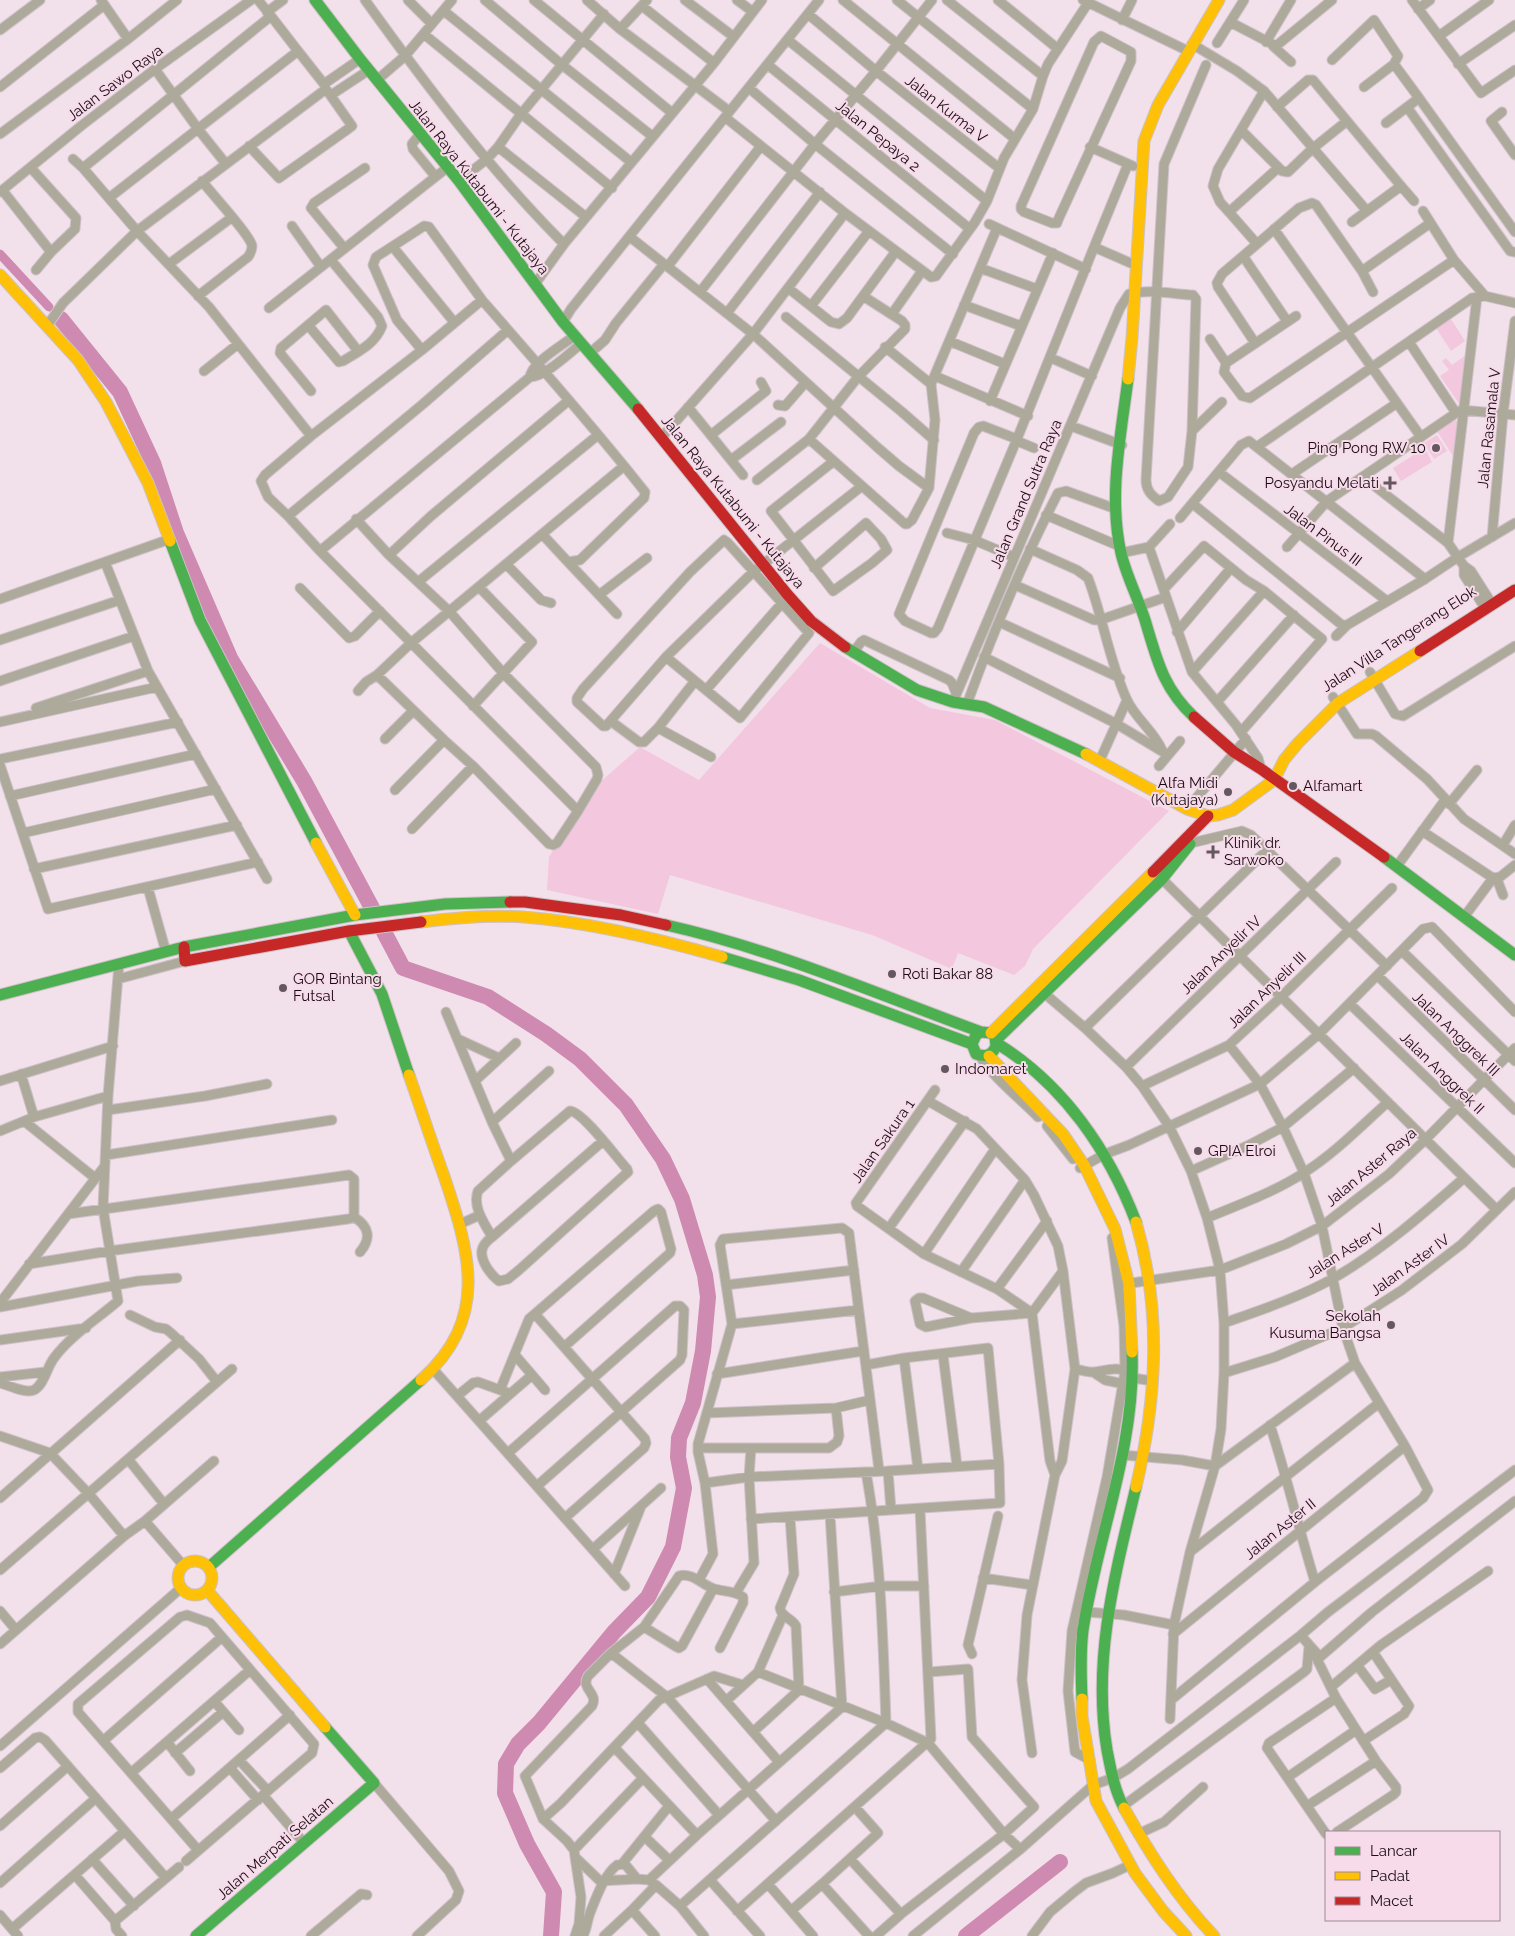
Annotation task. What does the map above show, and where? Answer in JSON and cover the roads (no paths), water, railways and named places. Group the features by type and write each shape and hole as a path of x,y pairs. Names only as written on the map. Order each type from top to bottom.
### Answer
{"street":[{"path":"14,20 29,0"},
{"path":"0,30 40,0"},
{"path":"0,134 128,39 177,0"},
{"name":"Jalan Sawo Raya","path":"1,191 155,69 251,0"},
{"path":"83,168 174,94 283,0"},
{"name":"Jalan Raya Kutabumi - Kutajaya","path":"315,0 360,59 459,181 563,322 662,436 762,564 811,620 828,636 853,653 917,690 954,697 967,704 984,707 1100,760 1187,809 1208,816"},
{"path":"365,0 405,56 487,159 564,244"},
{"path":"408,0 432,24"},
{"path":"377,80 405,56 452,0"},
{"path":"485,0 561,64 652,136"},
{"path":"534,0 671,112"},
{"path":"587,0 620,29 695,84 761,146 793,172 928,276 936,276 970,229 987,201 999,168 1033,109 1042,76 1086,1 1122,20 1207,53 1237,71 1264,91 1312,149 1368,211"},
{"path":"685,0 734,37"},
{"path":"737,0 753,12"},
{"path":"536,284 564,244 612,188 671,112 714,63 762,0"},
{"path":"563,322 571,309 819,0"},
{"path":"843,0 1015,139"},
{"path":"897,0 1033,109"},
{"path":"700,292 815,144 920,18 932,0"},
{"path":"947,0 1042,76"},
{"path":"998,0 1058,49"},
{"path":"1122,20 1132,0"},
{"path":"1219,0 1158,105 1144,141 1132,294 1132,338 1122,445 1116,484 1116,510 1121,550 1143,605 1160,668 1168,686 1179,703 1210,733 1267,778 1397,866 1515,955"},
{"path":"1217,42 1244,0"},
{"path":"1270,44 1290,2 1279,0"},
{"path":"1270,44 1279,45 1332,0"},
{"path":"1412,0 1481,93 1514,72"},
{"path":"1418,8 1430,0"},
{"path":"1439,36 1489,0"},
{"path":"250,146 276,176 282,177 352,126 327,89 261,1"},
{"path":"0,88 102,2 128,39"},
{"path":"620,29 644,2 714,63"},
{"path":"444,11 632,162"},
{"path":"459,181 487,159 498,147 520,114 604,14"},
{"name":"Jalan Kurma V","path":"808,14 876,72 999,168"},
{"path":"1332,60 1374,20 1397,53 1397,60 1364,87"},
{"path":"1230,22 1270,44 1291,62"},
{"path":"1458,64 1515,25"},
{"path":"424,35 612,188"},
{"path":"1101,36 1127,50 1132,56 1090,148 1057,223 1052,223 1020,209 1094,42 1101,36"},
{"path":"788,40 987,201"},
{"path":"109,198 298,51"},
{"path":"48,326 63,303 137,231 327,89 360,59"},
{"name":"Jalan Pepaya 2","path":"768,64 970,229"},
{"path":"1132,294 1156,293 1193,295 1198,302 1192,431 1188,467 1168,497 1159,501 1151,495 1146,487 1146,480 1156,293 1164,164 1206,64"},
{"path":"1394,64 1515,232"},
{"path":"155,69 226,164"},
{"path":"327,89 369,70"},
{"path":"1277,107 1308,80 1312,80 1318,72"},
{"path":"1312,80 1414,201"},
{"path":"749,88 815,144 952,254"},
{"path":"1257,244 1220,202 1213,186 1218,169 1264,91"},
{"path":"1386,122 1419,98"},
{"path":"1407,107 1513,251"},
{"path":"1502,112 1491,121 1515,155"},
{"path":"1241,130 1278,168 1288,172 1312,149 1347,121"},
{"path":"420,134 412,144 413,150 436,176"},
{"path":"590,354 605,340 616,322 666,265 761,146"},
{"path":"498,147 586,217"},
{"path":"1090,148 1141,169"},
{"path":"73,159 198,296 311,436"},
{"path":"1034,448 1017,440 983,426 979,427 974,433 899,614 901,617 928,632 936,632 974,540 1017,440 1028,416 1128,164"},
{"path":"269,308 448,167"},
{"path":"31,168 76,218 75,229 51,252 36,270"},
{"path":"344,248 311,208 314,203 365,168"},
{"path":"1229,212 1278,168"},
{"path":"198,296 248,257 252,245 240,227 202,181"},
{"path":"1352,222 1401,186"},
{"path":"1,191 51,252"},
{"path":"727,312 820,192"},
{"path":"1255,343 1217,283 1222,274 1299,208 1309,203 1314,204 1362,271 1373,292"},
{"path":"1423,211 1454,260 1481,296 1459,412 1448,543"},
{"path":"662,436 735,356 845,213"},
{"path":"169,264 231,218"},
{"path":"1362,271 1430,224"},
{"path":"292,226 321,267"},
{"path":"422,350 396,320 373,265 376,257 424,226 429,227 482,300 598,435 644,492 644,498 580,560 568,562"},
{"path":"809,439 904,524 908,524 929,488 934,440 935,408 933,380 980,268 993,226 1053,252 1086,269"},
{"path":"1274,229 1421,437"},
{"path":"811,306 869,231"},
{"path":"630,237 727,312 899,466 929,488"},
{"path":"1513,251 1515,240"},
{"path":"392,247 454,322"},
{"path":"1094,247 1135,265"},
{"path":"788,288 831,322 839,324 847,318 896,251"},
{"path":"990,401 1053,252"},
{"path":"1243,256 1287,321"},
{"path":"308,325 339,362 343,362 358,352 378,336 382,326 378,316 330,260"},
{"path":"1296,316 1226,363 1224,372 1237,392 1246,398 1250,398 1454,260"},
{"path":"980,268 1037,289"},
{"path":"892,314 922,272"},
{"path":"0,275 78,360 106,402 148,483 200,620 355,915"},
{"name":"Jalan Grand Sutra Raya","path":"954,697 1092,376 1132,294"},
{"path":"757,480 809,439 858,377 905,329 904,323 863,296"},
{"path":"1258,446 1472,298 1481,296 1515,302"},
{"path":"482,300 422,350 311,436 265,475 261,482 268,496 320,551 578,811"},
{"path":"964,305 1021,326"},
{"path":"311,391 280,351 281,348 326,310 358,352"},
{"path":"786,317 934,440"},
{"name":"Jalan Rasamala V","path":"1492,537 1515,321"},
{"path":"288,516 423,404 508,330"},
{"path":"1210,339 1226,363"},
{"path":"530,377 530,371 537,364 578,340"},
{"path":"320,551 356,519 530,377 544,372 578,340"},
{"path":"949,341 1005,364"},
{"path":"1409,342 1459,412"},
{"path":"204,371 238,344"},
{"path":"886,347 933,380 1028,416"},
{"path":"1051,358 1092,376"},
{"path":"711,435 766,391 761,382"},
{"path":"778,405 785,406 805,383"},
{"path":"389,555 431,516 568,401"},
{"path":"1192,431 1222,402"},
{"path":"1292,474 1397,403"},
{"path":"688,406 743,476"},
{"path":"1287,547 1328,502 1459,412 1515,415"},
{"path":"731,460 781,422"},
{"path":"1071,426 1122,445"},
{"path":"418,582 598,435"},
{"path":"1180,518 1246,442 1250,442 1258,446 1425,579"},
{"path":"814,568 866,523 881,539 886,551 834,591 814,568 771,511 834,461"},
{"path":"358,691 411,643 624,466"},
{"name":"Jalan Pinus III","path":"1219,472 1387,601"},
{"path":"1363,477 1448,543 1464,566 1464,575 1487,603"},
{"path":"666,657 740,718 809,634 782,603 753,572 724,540 690,572 583,689 577,698 578,704 603,726 612,722 666,657 753,572 792,539 862,486"},
{"path":"967,704 1014,585 1058,493 1066,491 1116,510"},
{"path":"1193,504 1342,625 1347,625"},
{"path":"1046,515 1121,550 1149,547 1170,524"},
{"path":"356,519 389,555 449,611 504,674 596,767 597,779 557,843 551,845 538,834 474,766 413,711 377,675"},
{"path":"1336,636 1347,625 1515,523"},
{"path":"947,533 974,540 1014,558"},
{"path":"542,534 617,614"},
{"path":"0,599 170,539"},
{"path":"1014,585 1077,614 1094,620 1100,620 1143,605 1163,595 1202,546 1206,547 1231,568 1264,591 1320,637 1321,641 1187,809"},
{"path":"1149,547 1163,595 1192,672 1244,736 1258,758 1267,778"},
{"path":"1030,549 1077,570 1088,578 1127,700 1139,719 1155,736 1165,753"},
{"path":"599,595 647,558"},
{"path":"105,562 148,671 267,879"},
{"path":"506,564 541,600 551,603"},
{"path":"1177,632 1231,568"},
{"name":"Jalan Villa Tangerang Elok","path":"1267,778 1284,760 1296,740 1335,700 1515,585"},
{"path":"473,706 532,642 479,587"},
{"path":"300,588 349,638 355,636 380,611"},
{"path":"1192,672 1264,591"},
{"path":"0,640 120,600"},
{"path":"706,690 782,603"},
{"path":"1217,702 1294,615"},
{"path":"999,622 1120,678"},
{"path":"0,681 134,636"},
{"path":"853,653 864,640 949,680 952,682 954,697"},
{"path":"1372,676 1395,714 1403,716 1515,646"},
{"path":"984,657 1115,723 1165,753"},
{"path":"0,721 148,671"},
{"path":"612,722 638,742 644,742 658,728 695,681"},
{"path":"0,721 157,686"},
{"path":"1100,760 1115,723 1127,700"},
{"path":"1335,700 1357,734 1372,734 1376,736 1427,779 1447,802 1471,824 1515,854"},
{"path":"385,740 413,711"},
{"path":"0,760 178,722"},
{"path":"658,728 711,757"},
{"path":"394,790 444,740"},
{"path":"1159,766 1165,753 1180,741"},
{"path":"10,796 196,754"},
{"path":"0,765 48,909 258,862"},
{"path":"412,829 474,766"},
{"path":"1397,866 1422,831 1477,770"},
{"path":"985,1056 992,1037 1172,860 1208,816 1233,810 1267,778"},
{"path":"22,833 216,789"},
{"path":"34,869 237,825"},
{"path":"1502,845 1515,825"},
{"path":"1189,839 1242,830 1251,835 1387,966"},
{"path":"1422,831 1495,878 1503,895"},
{"path":"1085,1028 1267,850"},
{"path":"1172,860 1162,879 1109,922 1044,993 992,1037 976,1035 972,1044 976,1054 985,1056 1033,1107 1063,1134 1082,1167 1112,1230 1124,1284 1128,1377 1111,1479 1078,1631 1082,1654 1076,1715 1090,1760 1093,1785 1100,1810 1130,1865 1163,1911 1186,1936"},
{"name":"Jalan Anyelir IV","path":"1126,1067 1336,862"},
{"path":"1464,917 1495,878 1515,865"},
{"path":"1162,879 1497,1210"},
{"path":"148,888 166,952"},
{"name":"Jalan Anyelir III","path":"1142,1086 1229,1045 1281,997 1392,888"},
{"path":"523,917 525,902"},
{"path":"0,995 184,947 355,915 445,904 525,902 621,915 697,932 803,966 992,1037 1037,1073 1088,1130 1105,1154 1135,1215 1146,1248 1151,1281 1154,1333 1150,1418 1143,1457 1107,1613 1102,1656 1102,1712 1114,1786 1123,1806 1152,1858 1179,1896 1214,1936"},
{"path":"118,979 185,961 349,931 446,919 523,917 616,930 698,950 799,980 972,1044"},
{"path":"1082,1167 1105,1154 1260,1084 1319,1034 1403,952 1423,929 1432,927 1515,1012"},
{"path":"209,1567 433,1369 451,1344 464,1315 469,1276 468,1258 460,1224 382,994 349,931"},
{"path":"184,947 185,961"},
{"path":"1403,952 1513,1055"},
{"path":"0,1383 30,1392 36,1389 40,1385 45,1372 62,1348 118,1301 103,1208 108,1096 119,964"},
{"path":"799,980 803,966"},
{"name":"Jalan Anggrek III","path":"1378,976 1515,1110"},
{"path":"1044,993 1126,1067 1142,1086 1169,1126 1191,1171 1207,1218 1220,1270 1224,1323 1221,1429 1215,1466 1190,1552 1173,1630 1170,1720"},
{"name":"Jalan Anggrek II","path":"1350,1004 1515,1162"},
{"path":"446,1012 492,1122 511,1161"},
{"path":"458,1039 499,1058"},
{"path":"475,1081 516,1043"},
{"path":"1171,1700 1426,1494 1428,1490 1405,1446 1356,1363 1343,1328 1322,1226 1304,1173 1283,1126 1260,1084 1229,1045"},
{"path":"0,1081 113,1046"},
{"name":"Jalan Aster Raya","path":"1124,1284 1220,1270 1286,1244 1322,1226 1389,1174 1426,1140 1484,1080 1513,1055"},
{"path":"1191,1171 1249,1145 1283,1126 1354,1068"},
{"path":"492,1122 549,1071"},
{"path":"21,1074 34,1117"},
{"path":"108,1110 205,1096 267,1084"},
{"name":"Jalan Sakura 1","path":"889,1228 858,1207 856,1203 935,1090"},
{"path":"0,1131 34,1117 108,1096"},
{"path":"928,1101 977,1128 1025,1180 1058,1246 1063,1271 1076,1369 1062,1461 1055,1475 1027,1615 1022,1680 1032,1753"},
{"path":"1207,1218 1272,1191 1304,1173 1321,1162 1388,1102"},
{"path":"492,1237 480,1215 476,1201 478,1191 570,1111 574,1111 584,1119 603,1141 627,1169 626,1176 503,1282 499,1281 490,1272 482,1257 483,1246 603,1141"},
{"path":"106,1154 332,1120"},
{"path":"965,1120 889,1228 924,1254 997,1289 1032,1313"},
{"path":"24,1121 96,1178"},
{"path":"924,1254 996,1149"},
{"path":"0,1302 104,1167"},
{"path":"68,1214 349,1175 354,1179 354,1217 365,1228 368,1237 366,1244 360,1252"},
{"name":"Jalan Aster V","path":"1224,1323 1285,1301 1333,1278 1373,1253 1415,1222 1464,1178"},
{"path":"961,1272 1025,1180"},
{"name":"Jalan Aster IV","path":"1224,1373 1275,1357 1343,1328 1402,1290 1462,1244 1515,1192"},
{"path":"500,1390 529,1319 654,1210 658,1209 661,1212 671,1249 670,1253 564,1347"},
{"path":"460,1224 480,1215"},
{"path":"29,1264 354,1217"},
{"path":"997,1289 1047,1221"},
{"path":"698,1580 714,1554 705,1483 698,1448 732,1324 720,1245 726,1238 842,1228 847,1231 850,1237 870,1400 891,1510"},
{"path":"726,1285 854,1270"},
{"path":"1055,1475 1050,1460 1032,1313 1063,1271"},
{"path":"0,1307 138,1282 177,1278"},
{"path":"971,1318 923,1298 914,1301 920,1324 926,1327 971,1318 1032,1313"},
{"path":"508,1453 675,1306 680,1306 684,1310 682,1355 680,1360 537,1486"},
{"path":"732,1324 858,1310"},
{"path":"536,1314 645,1439 646,1443 644,1448 565,1518"},
{"path":"130,1315 155,1327 166,1329 199,1359 217,1382"},
{"path":"0,1340 86,1328"},
{"path":"0,1498 180,1340"},
{"path":"751,1519 1000,1503 999,1464 988,1348 943,1355 904,1358 866,1365"},
{"path":"717,1374 864,1351"},
{"path":"514,1355 545,1390"},
{"path":"943,1355 957,1466"},
{"path":"904,1358 918,1468"},
{"path":"1122,1455 1182,1460 1215,1466 1356,1363"},
{"path":"0,1570 232,1369"},
{"path":"433,1369 625,1586"},
{"path":"1076,1369 1093,1372 1107,1369 1128,1377 1153,1381"},
{"path":"0,1377 45,1372"},
{"path":"479,1421 532,1375"},
{"path":"457,1396 473,1383 478,1382 510,1394"},
{"path":"707,1412 836,1408 870,1400"},
{"path":"1190,1552 1380,1403"},
{"path":"698,1448 829,1448 834,1446 839,1436 836,1408"},
{"path":"1111,1479 1122,1455 1122,1417"},
{"path":"1270,1425 1315,1582"},
{"path":"0,1436 50,1453 89,1494 124,1536"},
{"name":"Jalan Aster II","path":"1173,1630 1405,1446"},
{"path":"736,1593 754,1563 751,1519 751,1448"},
{"path":"128,1459 164,1504"},
{"path":"0,1644 214,1461"},
{"path":"705,1483 750,1477 999,1464"},
{"path":"913,1936 1020,1850 1093,1785 1113,1778 1128,1769 1265,1662 1302,1636 1343,1600 1515,1470"},
{"path":"866,1472 874,1510 881,1586 886,1723"},
{"path":"593,1549 661,1488"},
{"path":"1302,1636 1320,1657 1372,1612 1515,1501"},
{"path":"614,1574 641,1506"},
{"path":"738,1910 928,1743 931,1738 929,1672 932,1646 924,1586 920,1509"},
{"path":"830,1514 842,1707"},
{"path":"972,1654 968,1645 998,1516"},
{"path":"790,1517 794,1574 780,1608 783,1615 796,1626 799,1690"},
{"path":"145,1521 183,1565"},
{"path":"199,1561 209,1567 212,1579 207,1590 201,1594 194,1595 187,1593 181,1588 178,1576 183,1565 188,1562 199,1561"},
{"path":"1078,1631 1087,1612 1090,1572"},
{"path":"1331,1687 1373,1652 1488,1572"},
{"path":"704,1936 680,1906 653,1883 637,1879 605,1882 597,1879 574,1854 567,1841 542,1819 525,1776 592,1706 594,1696 586,1686 585,1680 611,1653 644,1627 679,1576 684,1574 713,1588 736,1593 744,1599 720,1648"},
{"path":"983,1578 1032,1585"},
{"path":"834,1592 881,1586 924,1586"},
{"path":"0,1746 181,1588"},
{"path":"644,1627 679,1648 682,1646 713,1588"},
{"path":"207,1590 449,1872 459,1891 456,1900 417,1936"},
{"path":"0,1611 16,1630"},
{"path":"1087,1612 1107,1613 1173,1630"},
{"path":"116,1921 312,1753 314,1748 314,1744 290,1715 210,1623 187,1615 180,1617 78,1704 78,1712 198,1850"},
{"path":"726,1701 758,1672 783,1615"},
{"path":"1302,1636 1310,1646 1336,1698 1376,1761 1396,1788 1396,1792 1338,1831"},
{"path":"103,1741 222,1637"},
{"path":"1123,1806 1304,1672 1307,1669 1310,1646"},
{"path":"1363,1741 1408,1710 1408,1703 1373,1652"},
{"path":"611,1653 666,1697 776,1821"},
{"path":"1357,1665 1375,1689 1391,1680"},
{"path":"876,1936 901,1914 1004,1834 1034,1807 972,1736 969,1670 966,1668 929,1672"},
{"path":"131,1773 250,1670"},
{"path":"758,1672 799,1690 886,1723 928,1743 1004,1834 1020,1850"},
{"path":"542,1819 561,1803 659,1700 714,1676 743,1685"},
{"path":"707,1680 779,1762"},
{"path":"752,1732 799,1690"},
{"path":"1325,1833 1268,1750 1267,1745 1336,1698"},
{"path":"214,1701 239,1730"},
{"path":"604,1936 632,1910 669,1860 842,1707"},
{"path":"175,1752 223,1712"},
{"path":"171,1819 290,1715"},
{"path":"638,1723 719,1815"},
{"path":"680,1906 886,1723"},
{"path":"1288,1777 1356,1730"},
{"path":"0,1768 35,1738 40,1737 45,1740 166,1878"},
{"path":"167,1742 190,1771"},
{"path":"615,1748 696,1835"},
{"path":"239,1760 263,1795 304,1843"},
{"path":"1307,1806 1376,1761"},
{"path":"0,1826 68,1766"},
{"path":"230,1768 263,1795"},
{"path":"574,1854 642,1778"},
{"name":"Jalan Merpati Selatan","path":"196,1936 374,1784"},
{"path":"1138,1834 1164,1822 1203,1787"},
{"path":"0,1882 96,1798"},
{"path":"583,1936 589,1915 614,1868 622,1864 669,1806"},
{"path":"792,1910 878,1833 855,1807"},
{"path":"0,1915 15,1933 92,1859 125,1831"},
{"path":"645,1837 669,1860"},
{"path":"574,1854 581,1897 579,1924 575,1936"},
{"path":"92,1859 134,1906"},
{"path":"850,1859 901,1914"},
{"path":"622,1864 625,1864 637,1879"},
{"path":"1032,1936 1050,1912 1074,1892 1086,1884 1113,1874 1130,1865"},
{"path":"75,1875 116,1921 116,1929 122,1936"},
{"path":"710,1880 760,1936"},
{"path":"768,1884 813,1936"},
{"path":"822,1884 869,1936"},
{"path":"312,1936 361,1894 367,1895"},
{"path":"632,1910 655,1936"}],"waterway":[{"path":"0,254 49,307"},
{"path":"61,319 120,392 153,463 176,533 230,658 304,781 372,908"},
{"path":"384,932 403,968 488,997 546,1034 580,1059 626,1105 663,1159 682,1199 705,1275 708,1297 703,1351 693,1403 679,1438 678,1457 684,1488 673,1547 648,1597 614,1632 539,1723 518,1744 506,1764 505,1793 527,1844 554,1892 551,1936"},
{"path":"966,1936 1060,1862"}],"place":[{"name":"Ping Pong RW 10","path":"1436,448"},
{"name":"Posyandu Melati","path":"1390,483"},
{"name":"Alfamart","path":"1293,786"},
{"name":"Alfa Midi (Kutajaya)","path":"1228,792"},
{"name":"Klinik dr. Sarwoko","path":"1213,852"},
{"name":"Roti Bakar 88","path":"892,974"},
{"name":"GOR Bintang Futsal","path":"283,988"},
{"name":"Indomaret","path":"945,1069"},
{"name":"GPIA Elroi","path":"1198,1151"},
{"name":"Sekolah Kusuma Bangsa","path":"1391,1325"}]}
